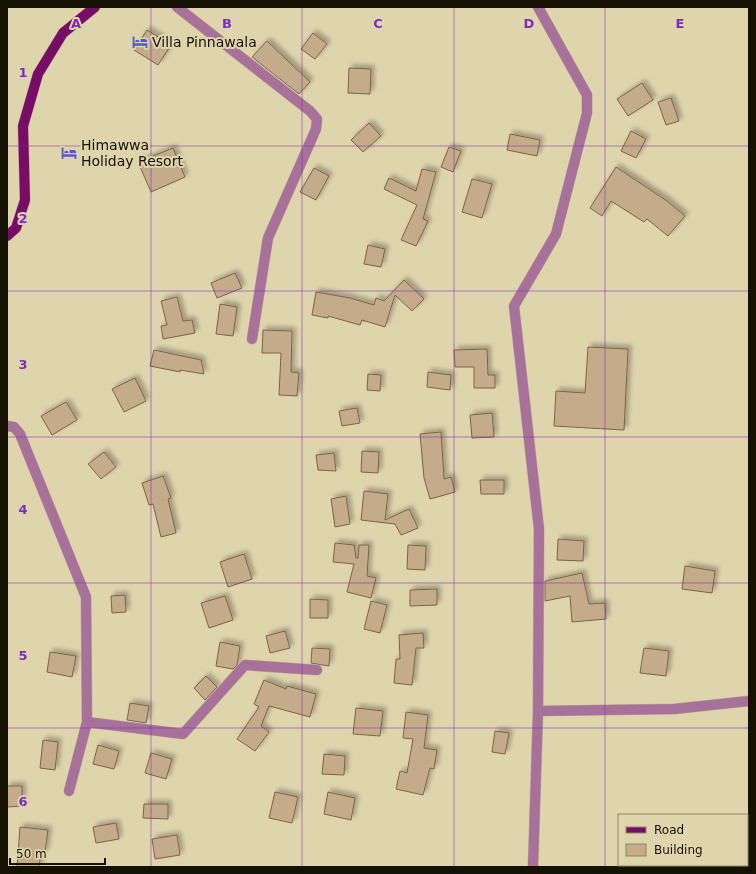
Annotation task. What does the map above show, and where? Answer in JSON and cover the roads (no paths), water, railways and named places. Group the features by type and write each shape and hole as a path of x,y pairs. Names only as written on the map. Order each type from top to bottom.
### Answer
{"main road":[{"path":"7,236 16,228 25,200 23,126 38,74 63,33 95,7"}],"street":[{"path":"177,7 310,111 317,119 316,129 268,238 252,339"},
{"path":"532,867 538,711 539,530 514,306 556,234 587,113 587,96 538,7"},
{"path":"7,426 14,427 20,434 86,597 86,722 69,791"},
{"path":"86,722 183,734 245,665 317,670"},
{"path":"538,711 674,708 749,701"}],"place":[{"name":"Villa Pinnawala","path":"140,42"},
{"name":"Himawwa Holiday Resort","path":"69,153"}]}
